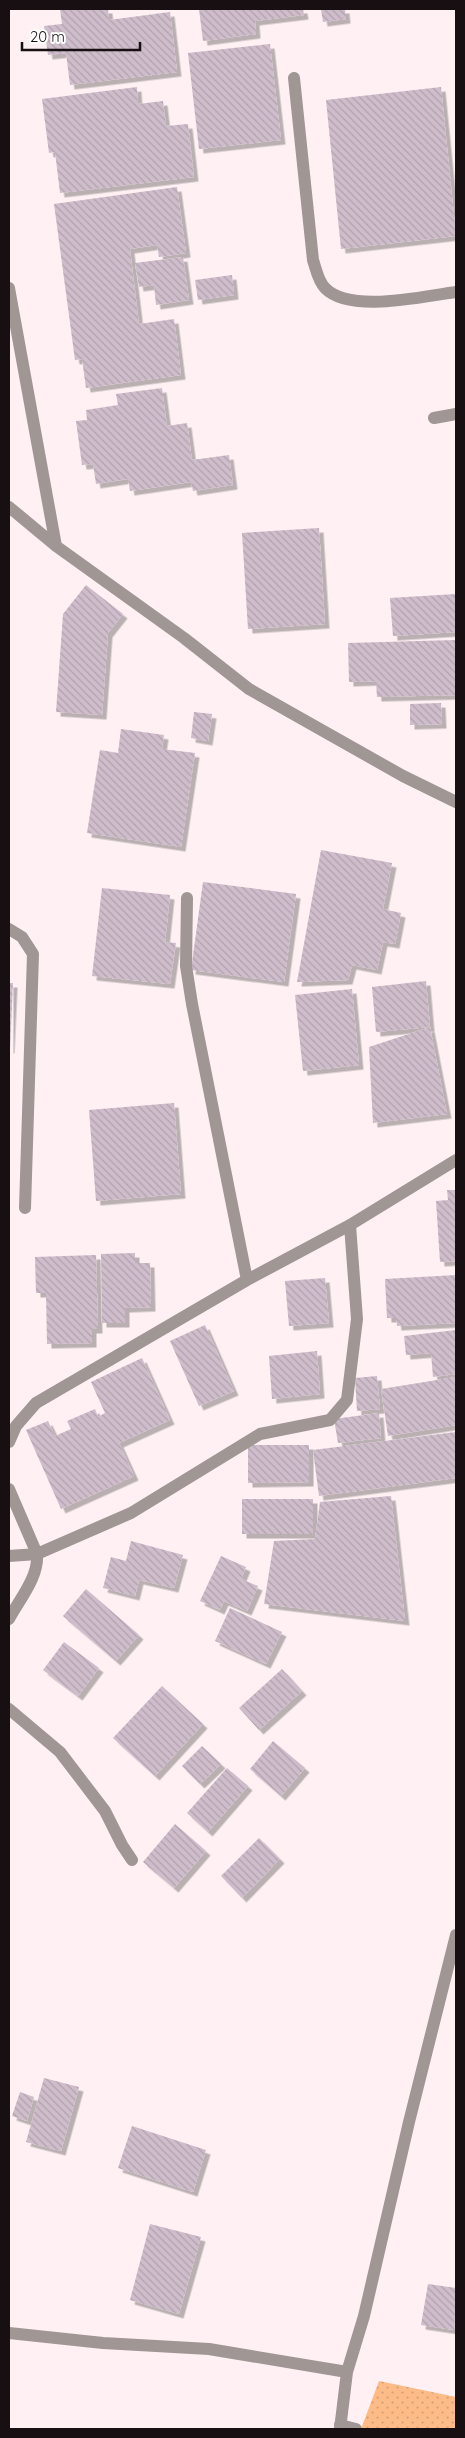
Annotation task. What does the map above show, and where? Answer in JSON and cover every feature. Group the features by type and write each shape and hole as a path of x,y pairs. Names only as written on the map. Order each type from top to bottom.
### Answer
{"street":[{"path":"294,78 313,260 324,287 334,296 364,302 456,292"},
{"path":"9,288 56,546"},
{"path":"434,418 456,414"},
{"path":"9,506 56,546 184,638 249,689 402,776 456,802"},
{"path":"187,898 186,966 246,1280"},
{"path":"9,929 22,937 33,954 25,1208"},
{"path":"9,1442 16,1426 36,1403 246,1280 350,1225 456,1160"},
{"path":"9,1556 37,1554 131,1513 260,1434 330,1420 347,1400 357,1318 350,1225"},
{"path":"9,1489 37,1554 38,1563 9,1620"},
{"path":"9,1709 60,1752 105,1811 122,1845 132,1860"},
{"path":"356,2429 340,2427 346,2372 364,2316 409,2122 456,1935"},
{"path":"9,2333 103,2343 209,2349 346,2372"}],"shaded area":[{"path":"379,2381 456,2397 456,2429 361,2429"}],"building":[{"path":"60,9 108,9 109,20 170,12 177,72 70,85 66,53 48,55 44,26 62,24"},
{"path":"199,9 303,9 304,15 255,21 256,34 203,41"},
{"path":"321,9 345,9 346,19 323,22"},
{"path":"270,44 281,140 199,149 188,53"},
{"path":"137,87 138,104 163,101 166,126 188,124 194,177 60,193 55,152 49,153 42,99"},
{"path":"441,87 456,236 341,249 326,100"},
{"path":"177,187 186,253 159,257 157,245 130,249 139,324 174,319 181,375 86,388 82,359 75,360 54,204"},
{"path":"183,257 189,300 156,305 154,285 139,287 135,263"},
{"path":"232,275 234,295 198,300 195,280"},
{"path":"162,388 167,426 187,423 192,460 229,455 233,485 193,491 191,482 130,491 128,479 96,484 93,464 82,465 76,421 87,420 86,410 118,405 116,394"},
{"path":"319,528 325,624 248,629 242,533"},
{"path":"86,585 123,614 108,633 102,715 56,712 63,614"},
{"path":"456,594 456,632 393,636 390,598"},
{"path":"456,640 456,695 377,697 376,681 349,682 348,643"},
{"path":"441,703 442,724 410,725 410,704"},
{"path":"194,712 212,714 208,741 191,738"},
{"path":"121,729 164,735 162,749 195,753 181,847 87,833 100,750 118,753"},
{"path":"321,850 392,863 383,909 401,913 395,944 383,942 377,970 352,965 348,980 297,982"},
{"path":"203,882 296,894 284,982 191,970"},
{"path":"102,888 170,895 165,942 176,943 170,984 92,976"},
{"path":"426,981 430,1027 376,1032 372,987"},
{"path":"9,983 13,983 10,1049 9,1049"},
{"path":"352,989 359,1065 303,1071 295,995"},
{"path":"430,1027 447,1114 373,1123 369,1047"},
{"path":"174,1103 181,1194 96,1201 89,1110"},
{"path":"447,1190 456,1190 456,1261 440,1262 436,1201 448,1200"},
{"path":"135,1253 135,1263 150,1263 151,1307 125,1308 125,1323 102,1323 101,1254"},
{"path":"96,1255 98,1329 92,1329 92,1343 47,1344 46,1293 36,1293 35,1257"},
{"path":"456,1275 456,1323 397,1326 396,1318 387,1318 385,1279"},
{"path":"325,1278 329,1323 289,1326 285,1281"},
{"path":"205,1325 234,1391 199,1406 170,1341"},
{"path":"456,1330 456,1374 433,1377 431,1353 406,1355 404,1336"},
{"path":"317,1351 320,1394 272,1399 269,1356"},
{"path":"142,1358 170,1420 119,1443 134,1476 61,1509 26,1430 48,1421 55,1436 71,1429 67,1421 95,1409 98,1417 105,1413 91,1382"},
{"path":"377,1376 380,1409 357,1411 355,1378"},
{"path":"456,1377 456,1425 388,1436 381,1389"},
{"path":"379,1413 381,1438 338,1443 334,1419"},
{"path":"456,1432 456,1478 319,1496 313,1450"},
{"path":"248,1445 309,1445 309,1482 248,1483"},
{"path":"391,1496 405,1621 264,1604 274,1541 315,1539 320,1502"},
{"path":"242,1499 313,1499 313,1534 242,1534"},
{"path":"131,1541 183,1555 174,1588 139,1580 135,1596 103,1588 111,1557 126,1561"},
{"path":"221,1556 246,1567 241,1579 258,1586 247,1611 224,1601 220,1610 200,1601"},
{"path":"86,1589 139,1635 116,1661 63,1616"},
{"path":"230,1608 282,1632 266,1664 215,1641"},
{"path":"64,1642 99,1668 78,1696 43,1670"},
{"path":"282,1669 302,1691 259,1730 239,1708"},
{"path":"162,1686 203,1724 155,1776 113,1738"},
{"path":"273,1741 305,1768 281,1796 250,1769"},
{"path":"202,1746 221,1764 200,1784 182,1766"},
{"path":"227,1768 248,1786 208,1832 187,1813"},
{"path":"175,1824 206,1851 174,1888 143,1862"},
{"path":"259,1838 280,1859 242,1898 221,1876"},
{"path":"44,2078 79,2087 61,2151 26,2142"},
{"path":"20,2092 34,2097 27,2121 12,2116"},
{"path":"132,2126 206,2150 193,2192 118,2168"},
{"path":"150,2224 201,2237 179,2314 130,2300"},
{"path":"428,2284 456,2288 454,2330 421,2325"}]}
